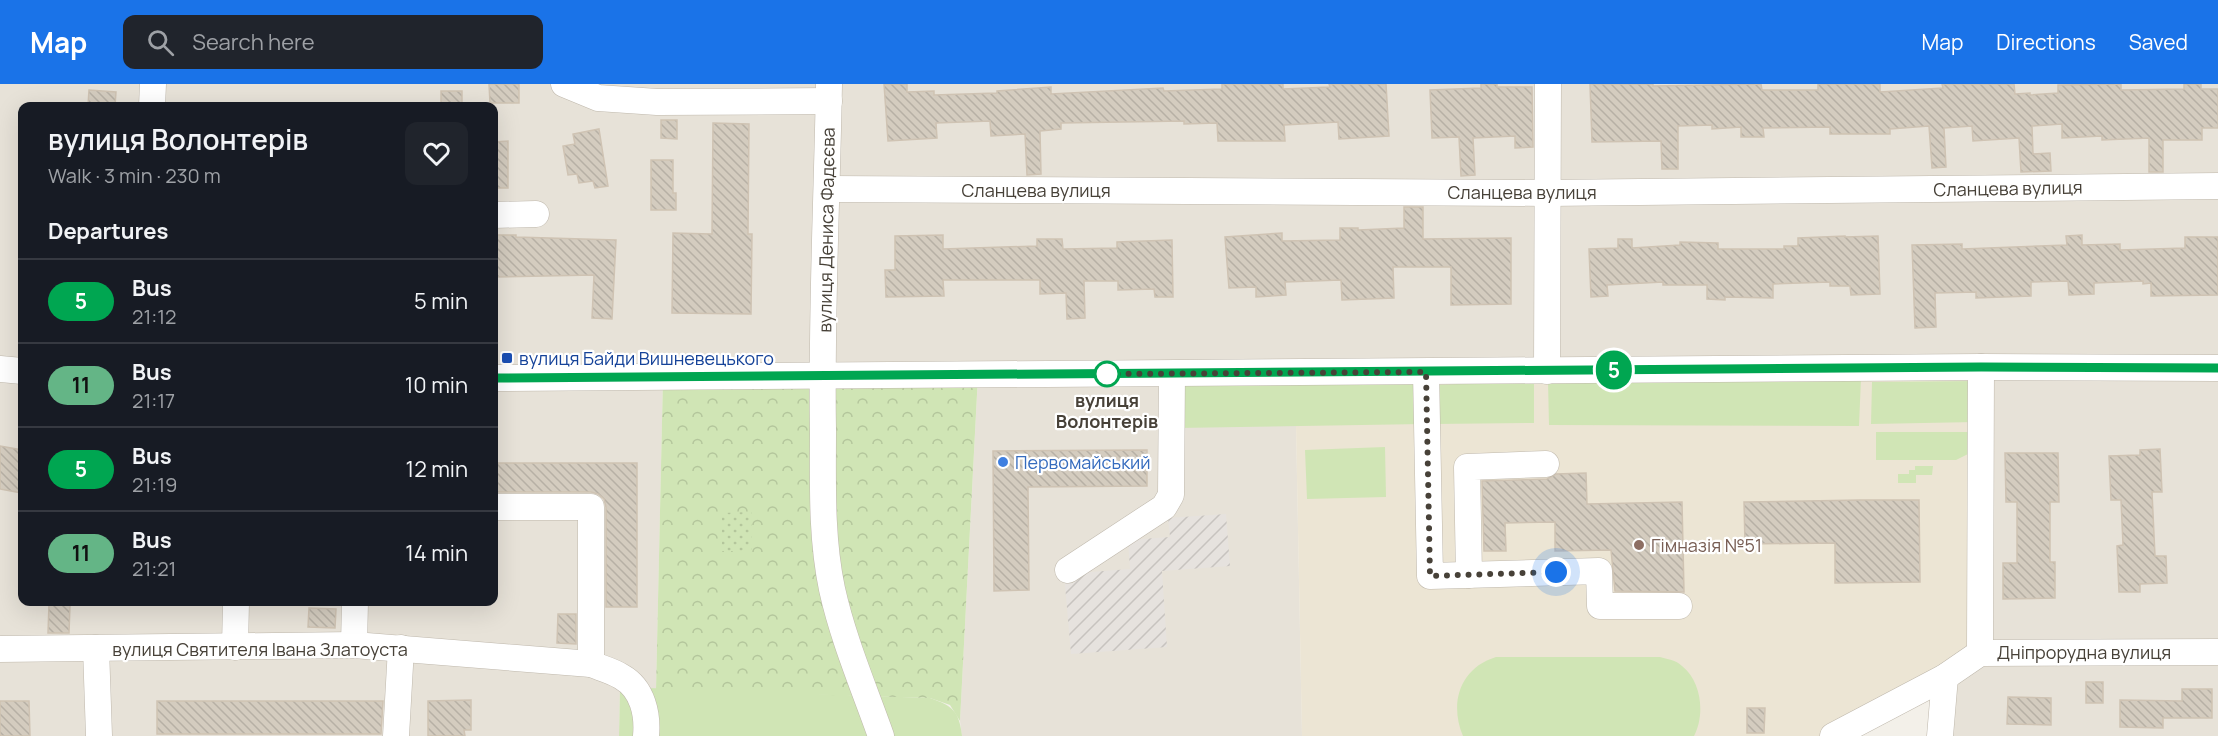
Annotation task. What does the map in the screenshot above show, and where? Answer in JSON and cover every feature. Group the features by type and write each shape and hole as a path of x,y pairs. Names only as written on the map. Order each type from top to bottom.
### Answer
{"street":[{"path":"152,102 153,84"},
{"path":"564,84 598,98 657,102 829,92"},
{"path":"1547,371 1548,84"},
{"name":"вулиця Дениса Фадєєва","path":"829,92 822,376 824,511 832,588 842,627 881,736"},
{"name":"Сланцева вулиця","path":"827,189 1547,193 2218,186"},
{"path":"498,214 536,214"},
{"path":"498,378 1981,367 2218,368"},
{"path":"1980,653 1981,367"},
{"path":"0,369 18,371"},
{"path":"1426,372 1430,576 1599,571 1600,606 1679,606"},
{"path":"1068,570 1164,507 1171,495 1172,374"},
{"path":"1469,575 1467,467 1546,464"},
{"path":"498,507 591,507 591,664"},
{"path":"235,647 236,606"},
{"path":"354,645 355,606"},
{"name":"вулиця Святителя Івана Златоуста","path":"0,649 354,645 591,664 624,678 642,699 647,724 646,736"},
{"path":"96,648 99,736"},
{"path":"396,736 401,648"},
{"name":"Дніпрорудна вулиця","path":"1833,736 1945,677 1980,653 2218,652"},
{"path":"1940,736 1945,677"}],"shaded area":[{"path":"0,84 2218,84 2218,736 1940,736 1945,677 1295,373 1302,736 962,736 960,721 978,376 663,378 656,690 620,687 619,736 0,736"},
{"name":"Гімназія №51","path":"1981,367 1980,653 1833,736 1302,736 1295,373"},
{"path":"1226,514 1230,566 1162,571 1167,647 1071,654 1064,574 1130,569 1128,540 1170,537 1168,518"}],"green space":[{"path":"978,375 960,721 950,705 930,698 656,690 663,377"},
{"path":"1861,378 1859,426 1549,425 1548,381"},
{"path":"1534,381 1534,423 1434,424 1433,385"},
{"path":"1976,381 1976,422 1871,424 1872,382"},
{"path":"1421,384 1423,424 1177,428 1177,385"},
{"path":"1876,432 1974,432 1968,454 1956,460 1876,460"},
{"path":"1385,447 1386,497 1307,499 1305,450"},
{"path":"1915,466 1933,466 1932,475 1916,475 1916,483 1898,483 1898,474 1909,474 1909,470 1915,470"},
{"path":"752,512 752,551 722,551 722,513"},
{"path":"1496,657 1660,657 1671,660 1680,664 1689,673 1700,699 1700,718 1694,736 1463,736 1457,711 1461,688 1474,669"},
{"path":"620,687 930,698 954,711 962,736 619,736"}],"building":[{"path":"489,84 519,84 519,103 490,102"},
{"path":"884,84 907,84 907,92 934,91 934,95 997,93 997,91 1051,87 1051,94 1163,88 1164,91 1222,89 1222,84 1283,84 1283,89 1330,87 1329,84 1386,84 1389,136 1339,139 1338,122 1284,125 1285,141 1218,141 1217,123 1184,124 1184,121 1061,123 1061,129 1040,131 1041,174 1027,175 1025,134 991,136 990,121 936,123 937,138 888,141"},
{"path":"1481,84 1497,84 1497,87 1532,87 1533,147 1515,148 1515,136 1473,138 1475,175 1461,176 1459,137 1432,138 1430,90 1481,88"},
{"path":"1590,84 1653,84 1653,86 1761,84 1762,90 1818,90 1818,84 1880,84 1880,92 1943,88 1942,84 2014,84 2015,94 2030,93 2030,95 2058,93 2058,85 2121,84 2121,90 2184,89 2184,84 2201,84 2201,89 2218,89 2218,128 2202,128 2202,140 2163,140 2163,172 2149,172 2149,138 2102,140 2102,136 2062,138 2062,124 2032,126 2033,154 2050,153 2051,171 2021,172 2019,138 1973,141 1972,126 1944,128 1946,167 1932,168 1929,126 1890,129 1890,134 1830,134 1830,127 1763,128 1764,137 1741,137 1741,127 1712,129 1712,125 1678,126 1678,169 1662,169 1661,141 1592,142"},
{"path":"89,90 116,92 115,102 88,102"},
{"path":"441,91 462,91 462,102 441,102"},
{"path":"661,120 677,120 677,139 661,138"},
{"path":"713,123 749,124 748,234 752,234 751,314 672,313 673,233 712,234"},
{"path":"599,129 608,186 595,188 593,181 579,183 577,174 568,175 563,146 575,144 573,134"},
{"path":"508,141 508,188 498,188 498,142"},
{"path":"651,160 673,160 673,193 676,193 676,210 651,210"},
{"path":"1404,207 1423,207 1423,239 1511,238 1511,304 1451,305 1451,267 1393,267 1394,298 1342,300 1341,280 1285,282 1286,295 1256,297 1256,287 1229,288 1225,237 1282,233 1282,241 1340,240 1340,228 1358,228 1358,230 1404,228"},
{"path":"498,235 616,240 612,319 592,318 594,275 498,277"},
{"path":"943,235 943,249 1037,246 1037,239 1062,239 1063,249 1117,248 1117,242 1172,240 1173,297 1155,297 1154,289 1118,290 1118,281 1084,281 1085,318 1067,319 1066,293 1040,294 1040,280 943,280 944,296 886,297 885,270 895,270 895,236"},
{"path":"2082,235 2082,245 2120,244 2120,250 2185,248 2185,237 2218,237 2218,295 2151,296 2151,283 2143,284 2143,281 2094,283 2094,294 2069,295 2068,281 2031,282 2031,296 1976,298 1976,292 1935,293 1936,327 1915,328 1912,245 1962,244 1962,249 2067,245 2066,236"},
{"path":"1878,236 1880,294 1851,295 1850,286 1830,286 1830,282 1773,284 1773,298 1725,297 1725,300 1707,299 1707,285 1663,285 1663,282 1607,285 1608,296 1591,297 1589,249 1618,248 1618,239 1632,239 1632,248 1680,245 1680,242 1718,243 1718,249 1784,249 1784,246 1798,246 1798,238"},
{"path":"0,446 18,449 18,492 0,489"},
{"path":"2160,449 2162,492 2152,492 2155,556 2166,556 2167,583 2140,584 2140,592 2119,592 2117,546 2123,545 2121,500 2111,500 2109,456 2140,455 2140,450"},
{"path":"1147,450 1147,486 1028,487 1029,590 994,591 993,451"},
{"path":"2005,453 2058,453 2059,502 2050,502 2050,562 2055,562 2055,598 2003,599 2003,563 2017,563 2017,502 2006,502"},
{"path":"498,463 637,463 637,607 606,607 606,507 604,499 591,492 498,492"},
{"path":"1586,473 1587,504 1682,502 1684,592 1615,591 1611,550 1555,551 1555,522 1505,523 1506,551 1484,551 1482,481 1547,479 1556,474"},
{"path":"1919,500 1920,582 1835,583 1835,543 1745,544 1744,502"},
{"path":"49,606 70,606 69,633 48,633"},
{"path":"309,608 336,609 335,628 308,627"},
{"path":"558,614 576,614 576,644 557,643"},
{"path":"2086,682 2103,682 2103,703 2086,703"},
{"path":"2182,689 2212,689 2212,718 2163,718 2163,728 2120,727 2120,700 2182,701"},
{"path":"2008,697 2051,698 2051,725 2007,724"},
{"path":"471,700 471,730 464,730 465,736 428,736 428,701"},
{"path":"0,701 29,701 30,736 0,736"},
{"path":"157,701 383,701 381,734 157,734"},
{"path":"1747,708 1765,708 1764,733 1747,733"}],"bus line":[{"name":"5","path":"498,378 1981,367 2218,368"}],"place":[{"name":"вулиця Байди Вишневецького","path":"507,358"},
{"name":"вулиця Волонтерів","path":"1107,374"},
{"name":"Первомайський","path":"1003,462"},
{"name":"Гімназія №51","path":"1639,545"}],"route":[{"path":"1107,374 1426,372 1430,576 1556,572"}]}
